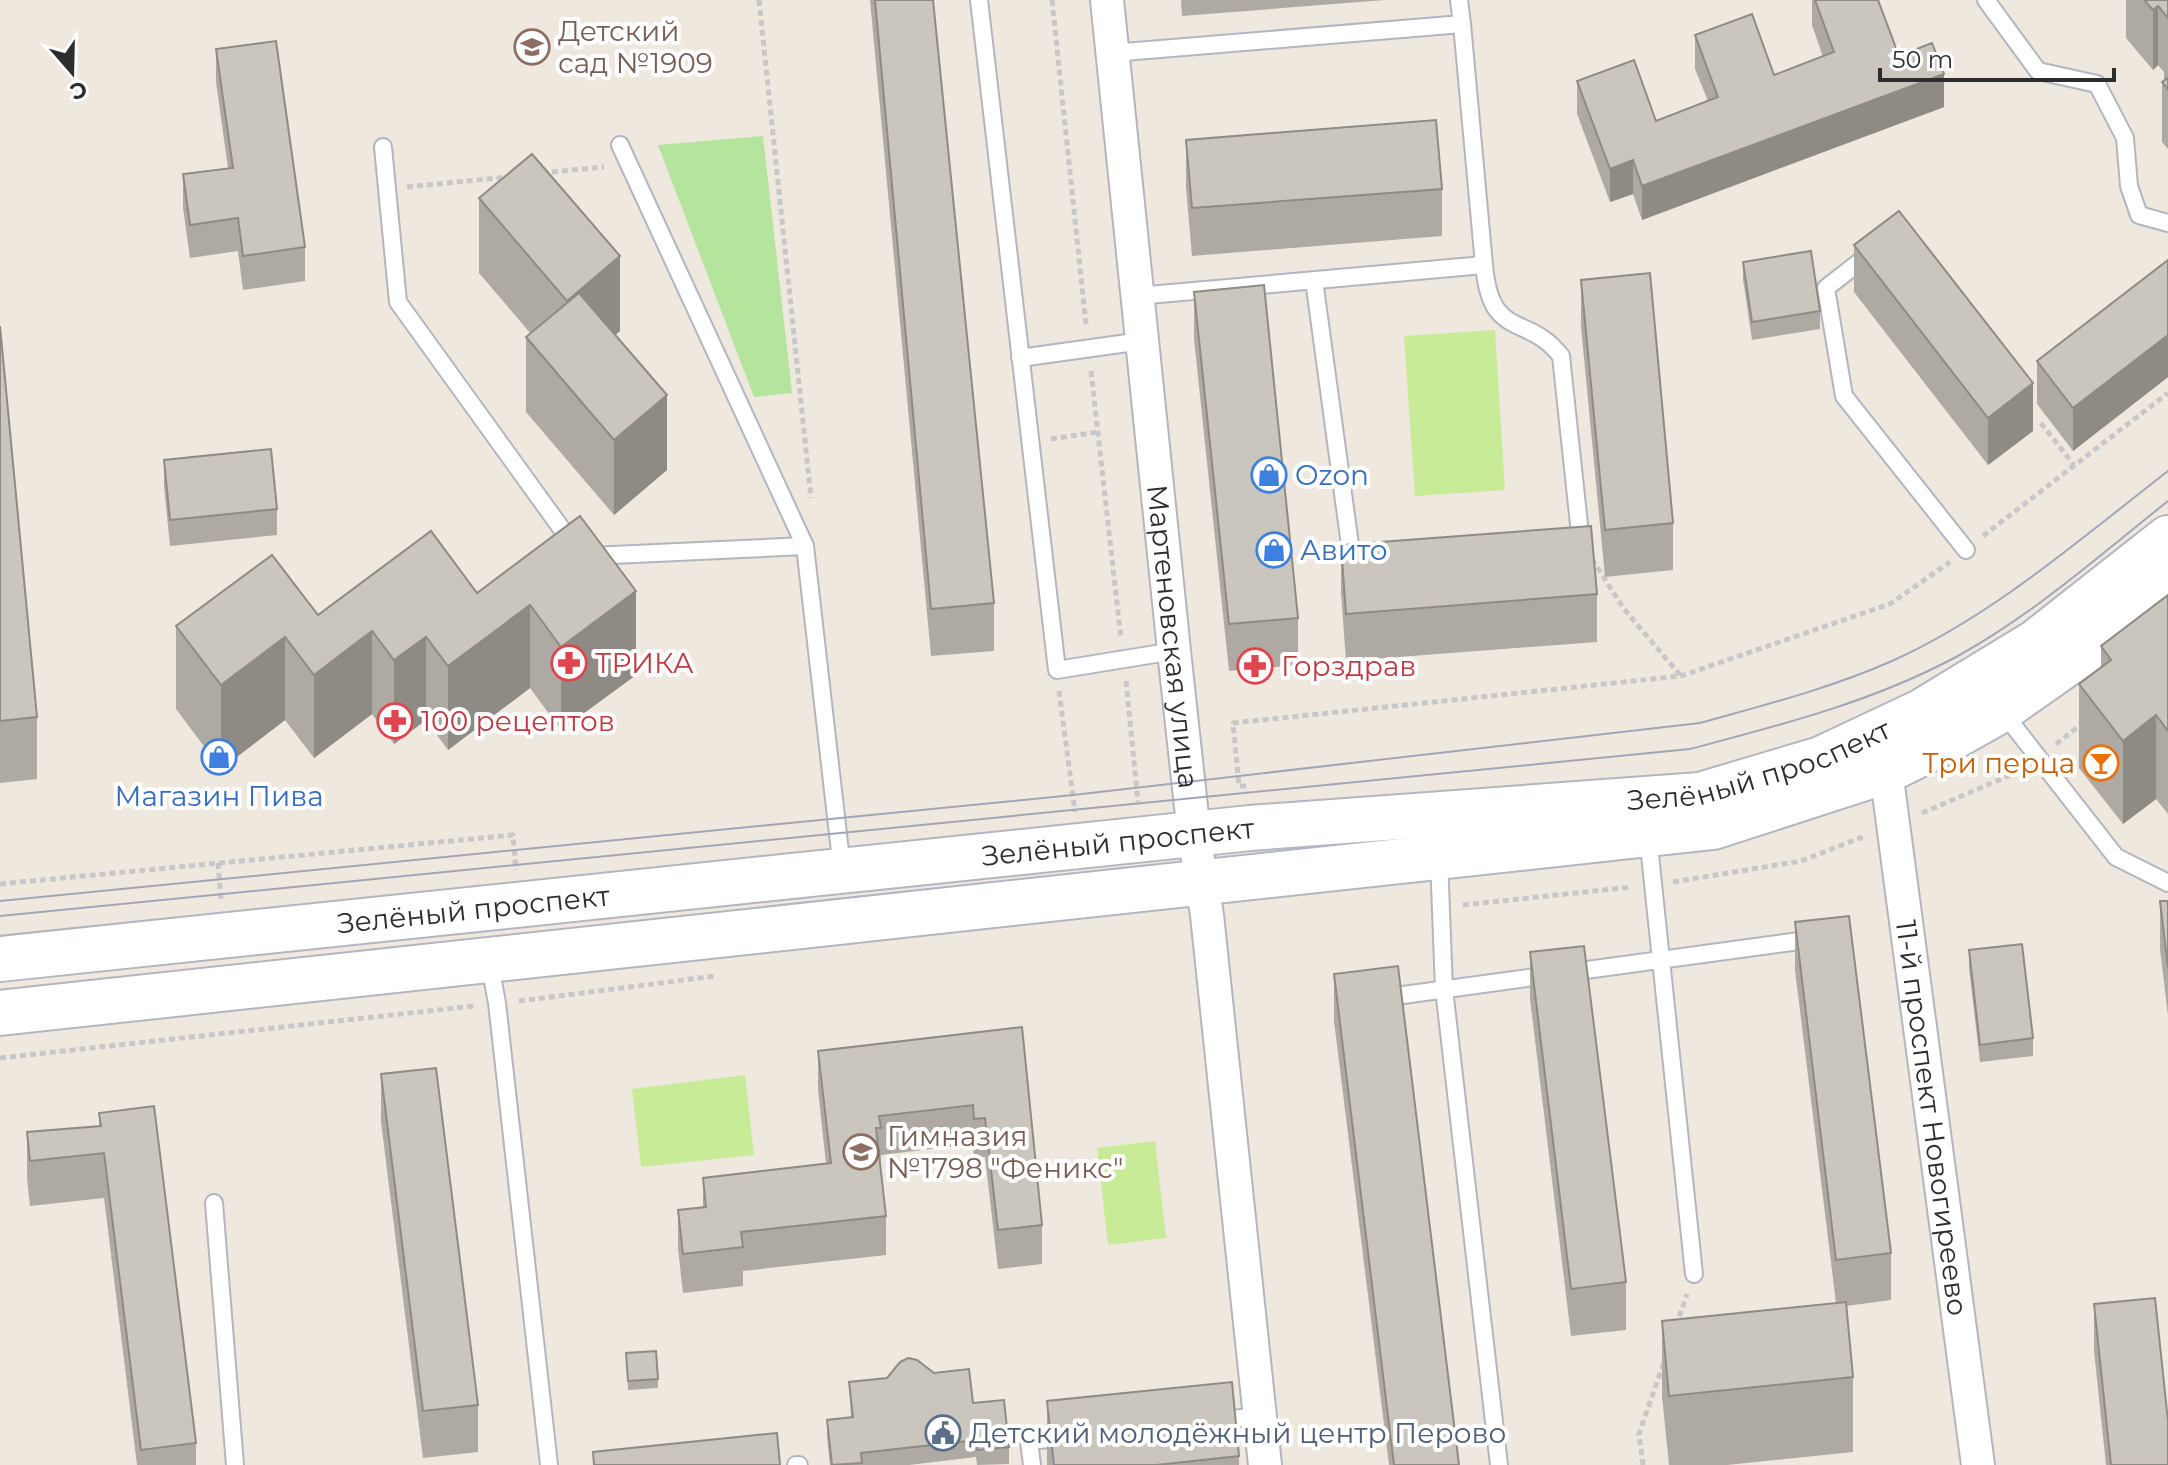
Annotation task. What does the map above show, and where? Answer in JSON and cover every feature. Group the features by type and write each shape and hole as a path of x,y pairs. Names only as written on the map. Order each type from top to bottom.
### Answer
{"main road":[{"name":"Зелёный проспект","path":"0,959 1194,834 1700,795 1821,759 1921,712 2036,642 2168,538"},
{"name":"Зелёный проспект","path":"0,1013 1713,827 1886,771 2001,710 2082,653 2168,585"}],"street":[{"name":"Мартеновская улица","path":"1107,0 1174,651 1265,1465"},
{"name":"11-й проспект Новогиреево","path":"1886,771 1978,1465"}],"lane":[{"path":"979,0 1057,670 1174,651"},
{"path":"1459,0 1487,290 1492,305 1507,321 1551,342 1561,356 1581,543 1566,544"},
{"path":"1986,0 2038,71 2097,84 2125,138 2129,186 2139,215 2168,223"},
{"path":"1112,53 1462,24"},
{"path":"620,145 805,546 842,870"},
{"path":"383,147 398,302 582,557 805,546"},
{"path":"1884,243 1826,288 1844,396 1966,550"},
{"path":"1137,296 1484,265"},
{"path":"1314,280 1354,567 1369,566"},
{"path":"1020,358 1142,341"},
{"path":"2001,710 2116,857 2168,883"},
{"path":"1648,834 1694,1274"},
{"path":"1439,857 1444,989 1499,1465"},
{"path":"1369,999 1824,938"},
{"path":"488,959 497,1003 549,1465"},
{"path":"214,1203 235,1465"},
{"path":"1203,1422 1260,1416"},
{"path":"1032,1465 1029,1441 1077,1436"}],"path":[{"path":"759,0 815,544 805,546"},
{"path":"1052,0 1088,349 1139,787 1138,803"},
{"path":"538,174 629,164"},
{"path":"387,189 523,175"},
{"path":"1246,786 1239,786 1233,723 1681,676 1890,604 1966,550 2168,393"},
{"path":"2041,423 2074,465"},
{"path":"1030,442 1098,432"},
{"path":"1593,562 1624,609 1681,676"},
{"path":"1057,670 1080,845"},
{"path":"0,884 513,835 516,878"},
{"path":"0,1058 731,974"},
{"path":"1674,1332 1694,1274"},
{"path":"1643,1465 1639,1434 1664,1361"}],"green space":[{"path":"763,136 792,393 754,397 658,145"},
{"path":"1495,330 1505,490 1415,496 1404,336"},
{"path":"745,1075 754,1155 641,1167 632,1089"},
{"path":"1155,1141 1166,1238 1108,1245 1097,1148"}],"building":[{"path":"875,0 933,0 994,603 931,609"},
{"path":"1815,0 1878,0 1899,56 1932,43 1944,74 1642,186 1633,160 1610,169 1577,81 1634,60 1656,121 1718,97 1695,35 1752,14 1774,75 1834,52"},
{"path":"2144,0 2168,0 2168,18 2158,6 2153,10"},
{"path":"276,41 305,247 243,256 238,218 190,225 183,174 233,168 216,49"},
{"path":"1436,120 1442,189 1192,208 1186,140"},
{"path":"532,154 620,256 567,301 479,198"},
{"path":"1899,211 2033,383 1988,418 1854,245"},
{"path":"1811,251 1820,311 1752,322 1743,262"},
{"path":"2168,260 2168,335 2073,408 2037,361"},
{"path":"1650,273 1673,523 1605,530 1581,280"},
{"path":"1264,285 1298,618 1229,624 1194,292"},
{"path":"579,293 667,395 614,440 526,337"},
{"path":"0,326 37,717 0,721"},
{"path":"271,449 277,509 170,520 164,460"},
{"path":"580,516 636,591 561,647 530,605 448,666 426,637 394,660 372,631 314,675 285,637 221,685 176,626 272,555 318,615 431,531 477,593"},
{"path":"1591,526 1597,594 1346,614 1341,545"},
{"path":"2168,595 2168,731 2156,715 2123,741 2079,684 2111,660 2101,646"},
{"path":"2160,901 2168,901 2168,968"},
{"path":"1849,916 1891,1253 1836,1260 1795,922"},
{"path":"2022,944 2033,1038 1980,1045 1969,950"},
{"path":"1584,946 1626,1282 1571,1289 1530,952"},
{"path":"1398,966 1459,1465 1394,1465 1334,974"},
{"path":"1022,1027 1042,1225 998,1230 985,1118 974,1119 973,1105 879,1116 881,1128 876,1128 886,1216 741,1232 743,1247 683,1254 678,1210 706,1207 703,1178 831,1163 818,1051"},
{"path":"436,1068 478,1405 423,1411 381,1074"},
{"path":"154,1106 196,1443 141,1450 104,1153 30,1161 27,1132 101,1126 99,1113"},
{"path":"2155,1298 2168,1421 2168,1465 2111,1465 2094,1304"},
{"path":"1846,1302 1853,1377 1669,1396 1662,1321"},
{"path":"656,1351 658,1379 628,1381 626,1353"},
{"path":"908,1358 917,1360 934,1373 969,1369 973,1403 1004,1400 1009,1447 977,1450 976,1440 861,1453 862,1463 832,1465 827,1420 853,1417 849,1382 887,1378 900,1362"},
{"path":"1232,1382 1239,1456 1156,1465 1054,1465 1047,1401"},
{"path":"777,1433 780,1465 594,1465 593,1452"}],"tram line":[{"path":"0,901 1073,795 1700,723 1845,680 1930,642 2001,599 2168,471"},
{"path":"0,916 1690,749 1859,700 1956,657 2039,603 2168,501"}],"place":[{"name":"Детский сад №1909","path":"532,47"},
{"name":"Ozon","path":"1269,475"},
{"name":"Авито","path":"1274,550"},
{"name":"ТРИКА","path":"569,663"},
{"name":"Горздрав","path":"1255,666"},
{"name":"100 рецептов","path":"395,721"},
{"name":"Магазин Пива","path":"219,757"},
{"name":"Три перца","path":"2101,763"},
{"name":"Гимназия №1798 \"Феникс\"","path":"861,1152"},
{"name":"Детский молодёжный центр Перово","path":"943,1433"}]}
